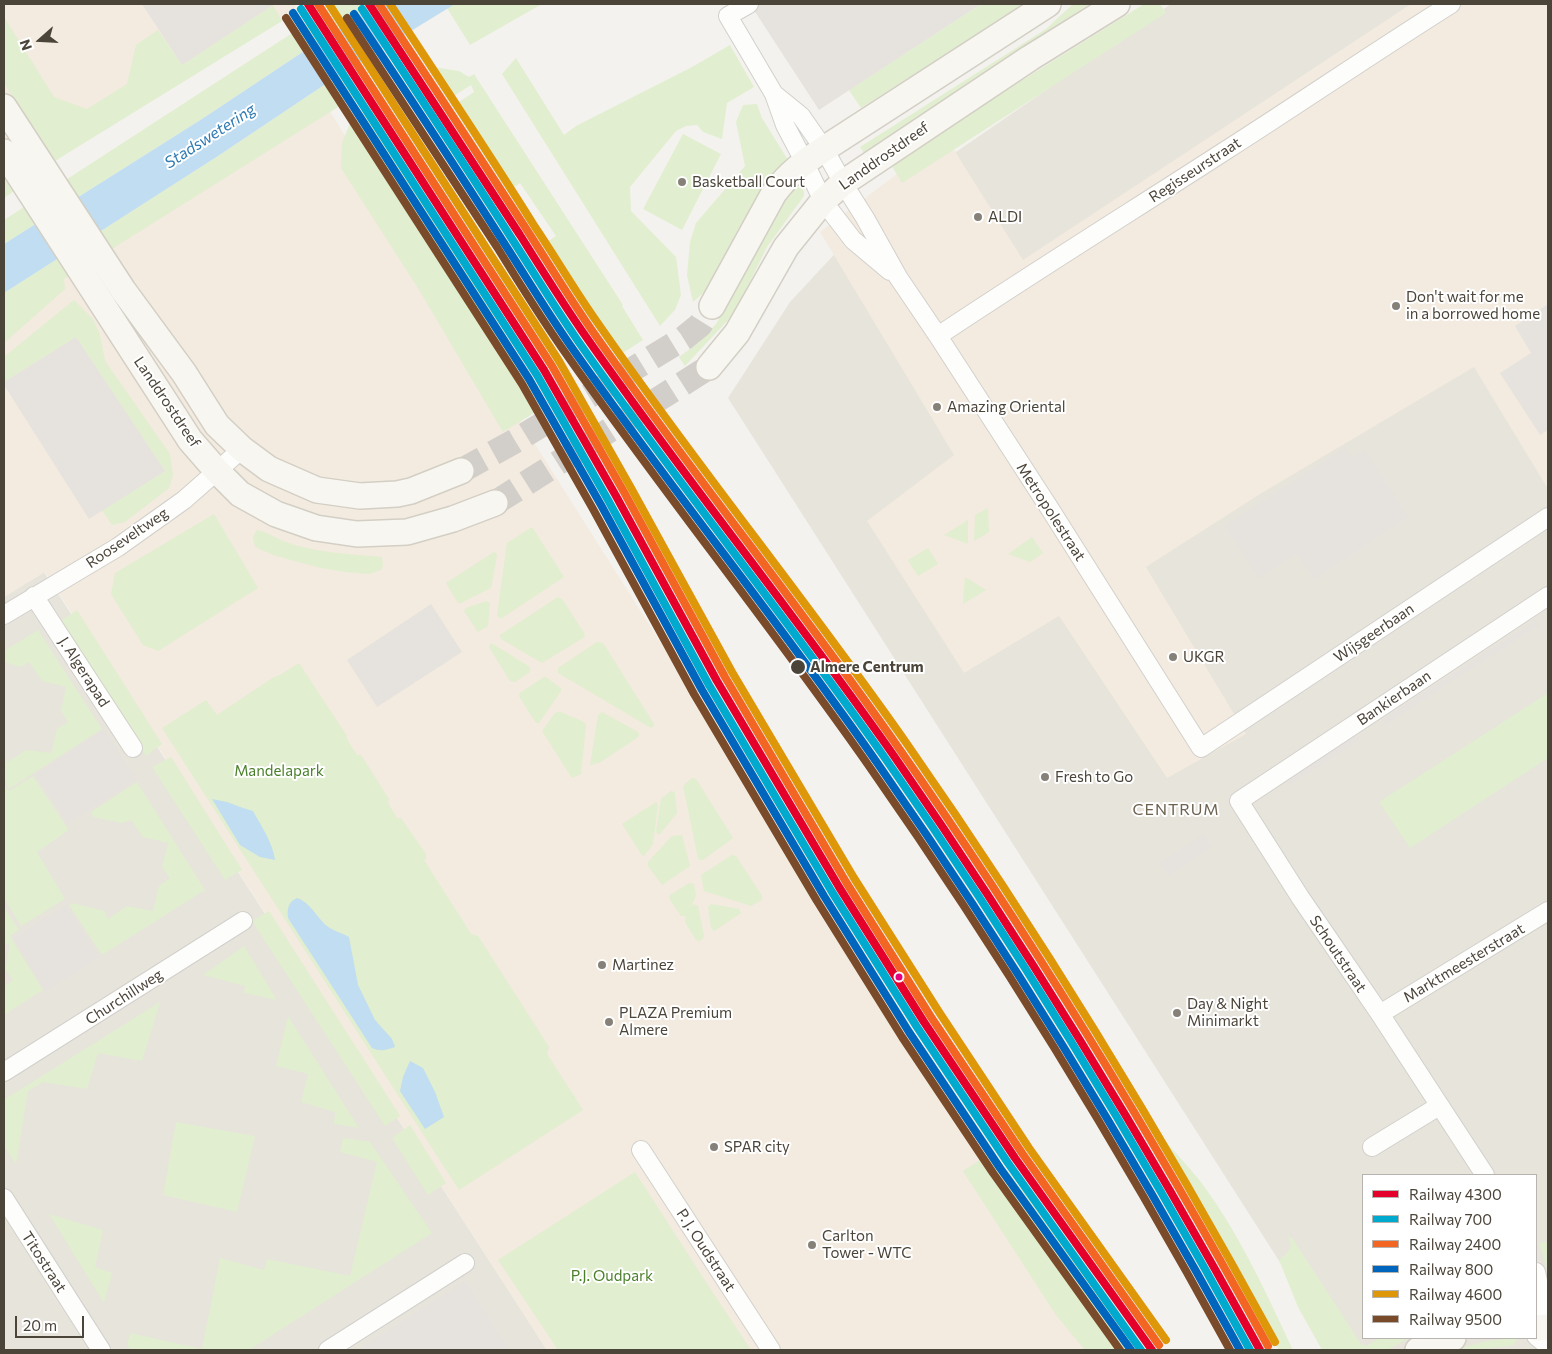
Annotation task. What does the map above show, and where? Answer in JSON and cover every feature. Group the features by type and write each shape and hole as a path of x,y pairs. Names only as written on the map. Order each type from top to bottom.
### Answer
{"main road":[{"path":"712,306 774,193 786,177 814,155 1048,4"},
{"name":"Landdrostdreef","path":"709,367 737,332 786,247 823,201 843,183 1022,63 1117,4"},
{"path":"4,107 28,167 65,224"},
{"path":"4,152 28,167"},
{"name":"Landdrostdreef","path":"65,224 123,290 184,373 217,425 242,449 268,469 317,490 360,496 397,494 411,491 461,471"},
{"name":"Landdrostdreef","path":"65,224 102,304 190,440 240,494 276,514 316,528 357,534 407,532 453,519 495,502"},
{"path":"1418,1350 1450,1339"}],"street":[{"path":"749,4 728,16 774,94 801,116 814,155"},
{"name":"Regisseurstraat","path":"938,336 1231,147 1374,52 1451,4"},
{"name":"Metropolestraat","path":"814,155 843,183 898,277 1050,509 1201,748"},
{"name":"Metropolestraat","path":"814,155 823,201 853,240 898,277"},
{"name":"Rooseveltweg","path":"4,615 118,547 184,500 242,449"},
{"name":"Wijsgeerbaan","path":"1201,748 1548,517"},
{"name":"J. Algerapad","path":"34,596 133,748"},
{"name":"Bankierbaan","path":"1239,801 1548,596"},
{"name":"Schoutstraat","path":"1239,801 1300,897 1380,1014 1484,1174"},
{"name":"Marktmeesterstraat","path":"1380,1014 1548,911"},
{"name":"Churchillweg","path":"4,1072 243,921"},
{"path":"1372,1147 1439,1106"},
{"name":"P. J. Oudstraat","path":"641,1150 770,1350"},
{"name":"Titostraat","path":"4,1198 101,1350"},
{"path":"328,1350 464,1263"},
{"path":"1537,1277 1548,1327"},
{"path":"1537,1337 1548,1346"}],"shaded area":[{"path":"4,4 294,4 296,7 4,191"},
{"path":"142,4 272,4 273,5 182,65"},
{"path":"750,4 981,4 819,110"},
{"path":"1171,4 1548,4 1548,1350 1336,1350 728,398 790,302 882,203"},
{"path":"1411,4 1548,4 1548,489 1474,367 1260,494 1146,567 1246,734 1167,778 1059,616 964,673 867,521 954,455 820,232 946,137 1023,260"},
{"path":"325,103 509,403 1108,1350 547,1350 45,572 4,597 4,310"},
{"path":"1548,304 1548,430 1540,435 1500,373 1531,353 1515,326"},
{"path":"76,337 165,471 89,519 4,385 4,382"},
{"path":"1345,448 1352,458 1365,450 1408,517 1314,579 1297,553 1259,578 1225,526"},
{"path":"44,572 547,1350 4,1350 4,597"},
{"path":"431,604 462,652 377,707 347,660"},
{"path":"1536,620 1539,625 1385,725 1382,720"},
{"path":"104,730 136,780 68,823 36,774"},
{"path":"1355,734 1359,740 1289,785 1285,779"},
{"path":"1204,834 1212,847 1169,875 1160,863"},
{"path":"66,905 99,957 46,991 14,938"},
{"path":"465,1281 509,1350 358,1350"}],"green space":[{"path":"337,4 375,4 202,119 4,244 4,220"},
{"path":"455,4 542,4 470,45 447,8"},
{"path":"981,4 1025,4 861,108 849,90"},
{"path":"1073,4 1097,4 864,153 860,147 1046,29"},
{"path":"1144,4 1160,4 1166,13 902,183 890,163"},
{"path":"273,5 282,21 55,161 4,83 4,17 54,97 87,109 127,84 136,45 158,30 182,65"},
{"path":"730,45 754,87 727,103 722,139 703,132 697,125 686,126 676,131 630,187 631,211 676,257 681,295 675,310 660,326 502,74 516,58 564,135 576,126 692,67"},
{"path":"433,67 459,71 469,77 474,74 623,305 643,340 618,356 593,320 546,243 556,236 520,183 511,189 456,104 474,92 471,85 452,97"},
{"path":"339,75 354,97 64,279 65,289 4,343 4,293 218,156"},
{"path":"757,104 762,118 788,160 763,186 736,233 721,271 708,289 693,302 687,275 690,242 696,223 745,166 736,122 743,105"},
{"path":"370,106 547,405 503,432 418,288 341,168 342,143 350,123"},
{"name":"Basketball Court","path":"683,134 721,154 682,230 643,209"},
{"path":"4,176 14,191 4,198"},
{"path":"798,187 802,188 804,196 767,247 739,304 729,319 685,366 679,357 698,343 716,324 738,287 758,238 784,198"},
{"path":"74,300 93,319 100,335 105,361 170,454 173,475 169,488 125,522 112,525 102,510 165,471 76,337 4,382 4,357"},
{"path":"988,508 989,532 974,541 975,515"},
{"path":"214,514 258,588 158,651 143,645 111,594 115,573"},
{"path":"968,520 968,544 944,535"},
{"path":"532,527 564,577 502,618 499,618 497,615 507,543"},
{"path":"257,530 309,549 382,557 383,565 381,570 369,574 345,572 321,568 276,556 255,547 253,537"},
{"path":"1032,537 1043,553 1030,562 1008,554"},
{"path":"928,548 938,564 918,576 908,560"},
{"path":"494,552 497,556 491,588 458,603 446,583"},
{"path":"965,577 986,590 963,604"},
{"path":"558,597 563,600 584,633 583,638 542,663 501,639 500,635"},
{"path":"486,601 490,603 488,626 478,632 464,611 466,608"},
{"path":"77,610 162,744 146,756 59,622"},
{"path":"38,630 102,729 9,789 4,780 4,756 8,762 26,750 51,753 57,729 68,722 61,711 66,687 42,681 29,662 21,667 4,662 4,651"},
{"path":"597,642 603,643 654,724 653,727 651,728 558,673 558,668"},
{"path":"490,644 530,667 530,672 515,682 510,681 489,647"},
{"name":"Mandelapark","path":"299,663 347,736 346,738 357,755 361,755 389,799 388,803 397,818 401,818 426,854 426,859 424,860 471,934 478,936 549,1047 547,1054 583,1110 459,1190 162,728 206,700 217,715 274,677"},
{"path":"544,677 561,688 561,691 539,723 536,723 519,696 520,693"},
{"path":"1548,693 1548,758 1410,848 1379,802"},
{"path":"558,712 584,722 586,725 581,774 572,778 542,731 555,713"},
{"path":"602,712 638,732 639,735 599,763 590,765 598,715"},
{"path":"171,757 242,870 225,880 152,767"},
{"path":"33,776 69,830 37,852 65,899 21,926 4,898 4,784 9,791"},
{"path":"692,778 696,779 733,838 703,860 698,858 683,786"},
{"path":"137,782 205,890 102,955 69,905 73,903 104,911 108,919 127,906 153,911 159,886 170,878 162,867 168,843 143,837 131,820 122,823 93,817 91,812"},
{"path":"671,791 675,792 677,813 659,835 656,832 661,799"},
{"path":"656,802 658,805 653,844 644,856 622,824"},
{"path":"682,835 690,866 662,885 648,866 648,862 672,836"},
{"path":"732,855 736,856 762,896 762,900 751,906 704,891 701,875"},
{"path":"689,883 694,884 696,896 689,910 693,904 698,906 704,936 699,941 696,940 685,922 686,916 681,916 669,898 670,895"},
{"path":"711,904 739,909 741,913 714,931 711,928 708,907"},
{"path":"4,906 19,930 10,936 43,990 4,1015 4,986 13,980 5,969 10,945 4,943"},
{"path":"269,911 400,1116 385,1126 252,921"},
{"path":"244,946 277,1000 244,993 245,986 203,975"},
{"path":"160,1002 142,1061 98,1053 87,1089 43,1082 28,1091 16,1164 4,1146 5,1099"},
{"path":"288,1016 359,1128 334,1124 335,1112 301,1102 308,1074 276,1066"},
{"path":"1133,1092 1162,1136 1201,1182 1219,1208 1253,1268 1293,1350 1279,1350 1132,1095"},
{"path":"176,1122 255,1136 237,1212 163,1195"},
{"path":"410,1125 446,1183 428,1195 392,1138"},
{"path":"343,1138 370,1142 432,1233 249,1350 130,1350 127,1345 130,1333 202,1349 220,1258 264,1270 267,1259 350,1276 377,1162 340,1152"},
{"path":"991,1153 1000,1167 1008,1171 1141,1350 1085,1350 1056,1315 963,1171"},
{"name":"P.J. Oudpark","path":"635,1172 751,1350 558,1350 498,1260"},
{"path":"49,1214 103,1230 95,1267 112,1273 104,1303"},
{"path":"1288,1235 1293,1239 1361,1344 1366,1346 1378,1339 1407,1339 1388,1350 1322,1350 1298,1307 1279,1260 1287,1253 1291,1246"},
{"path":"1548,1242 1548,1273 1539,1243"},
{"path":"1517,1339 1514,1345 1474,1350 1453,1350 1487,1341"}],"water":[{"name":"Stadswetering","path":"375,4 455,4 339,75 218,156 4,293 4,244 202,119"},
{"path":"212,799 253,811 269,841 275,860 260,857 240,845"},
{"path":"297,898 306,903 327,926 349,937 358,985 375,1020 392,1039 395,1047 384,1050 372,1048 288,918 289,906"},
{"path":"410,1061 423,1068 435,1092 444,1117 425,1129 400,1091 403,1077"}],"tunnel":[{"path":"461,471 515,441 684,338 700,325 712,306"},
{"path":"495,503 709,367"}],"rail line":[{"name":"4300","path":"308,4 544,370 616,496 717,681 839,887 924,1022 1015,1158 1152,1350"},
{"name":"2400","path":"318,4 552,366 624,492 725,677 846,882 931,1017 1022,1153 1159,1345"},
{"name":"4600","path":"329,4 559,361 732,672 854,878 939,1012 1029,1148 1166,1340"},
{"name":"4300","path":"369,4 582,331 659,438 856,702 992,901 1130,1123 1260,1350"},
{"name":"2400","path":"379,4 591,329 860,694 948,819 1091,1041 1182,1192 1268,1346"},
{"name":"4600","path":"390,4 597,322 673,428 869,691 957,816 1053,963 1145,1113 1275,1342"},
{"name":"700","path":"301,9 537,375 709,685 832,892 917,1027 1008,1163 1141,1350"},
{"name":"700","path":"362,9 578,341 847,705 983,902 1121,1124 1250,1350"},
{"name":"800","path":"293,13 529,379 601,505 702,690 824,896 909,1032 1000,1168 1131,1350"},
{"name":"800","path":"354,14 570,345 765,608 929,838 1068,1054 1156,1201 1240,1350"},
{"name":"9500","path":"286,18 522,384 694,694 817,901 902,1037 993,1173 1120,1350"},
{"name":"9500","path":"347,18 562,348 833,716 920,839 1059,1055 1189,1276 1230,1350"}],"place":[{"name":"Basketball Court","path":"682,182"},
{"name":"ALDI","path":"978,217"},
{"name":"Don't wait for me in a borrowed home","path":"1396,306"},
{"name":"Amazing Oriental","path":"937,407"},
{"name":"UKGR","path":"1173,657"},
{"name":"Almere Centrum","path":"798,667"},
{"name":"Fresh to Go","path":"1045,777"},
{"name":"Martinez","path":"602,965"},
{"name":"Day & Night Minimarkt","path":"1177,1013"},
{"name":"PLAZA Premium Almere","path":"609,1022"},
{"name":"SPAR city","path":"714,1147"},
{"name":"Carlton Tower - WTC","path":"812,1245"}],"district":[{"name":"CENTRUM","path":"1176,810"}]}
